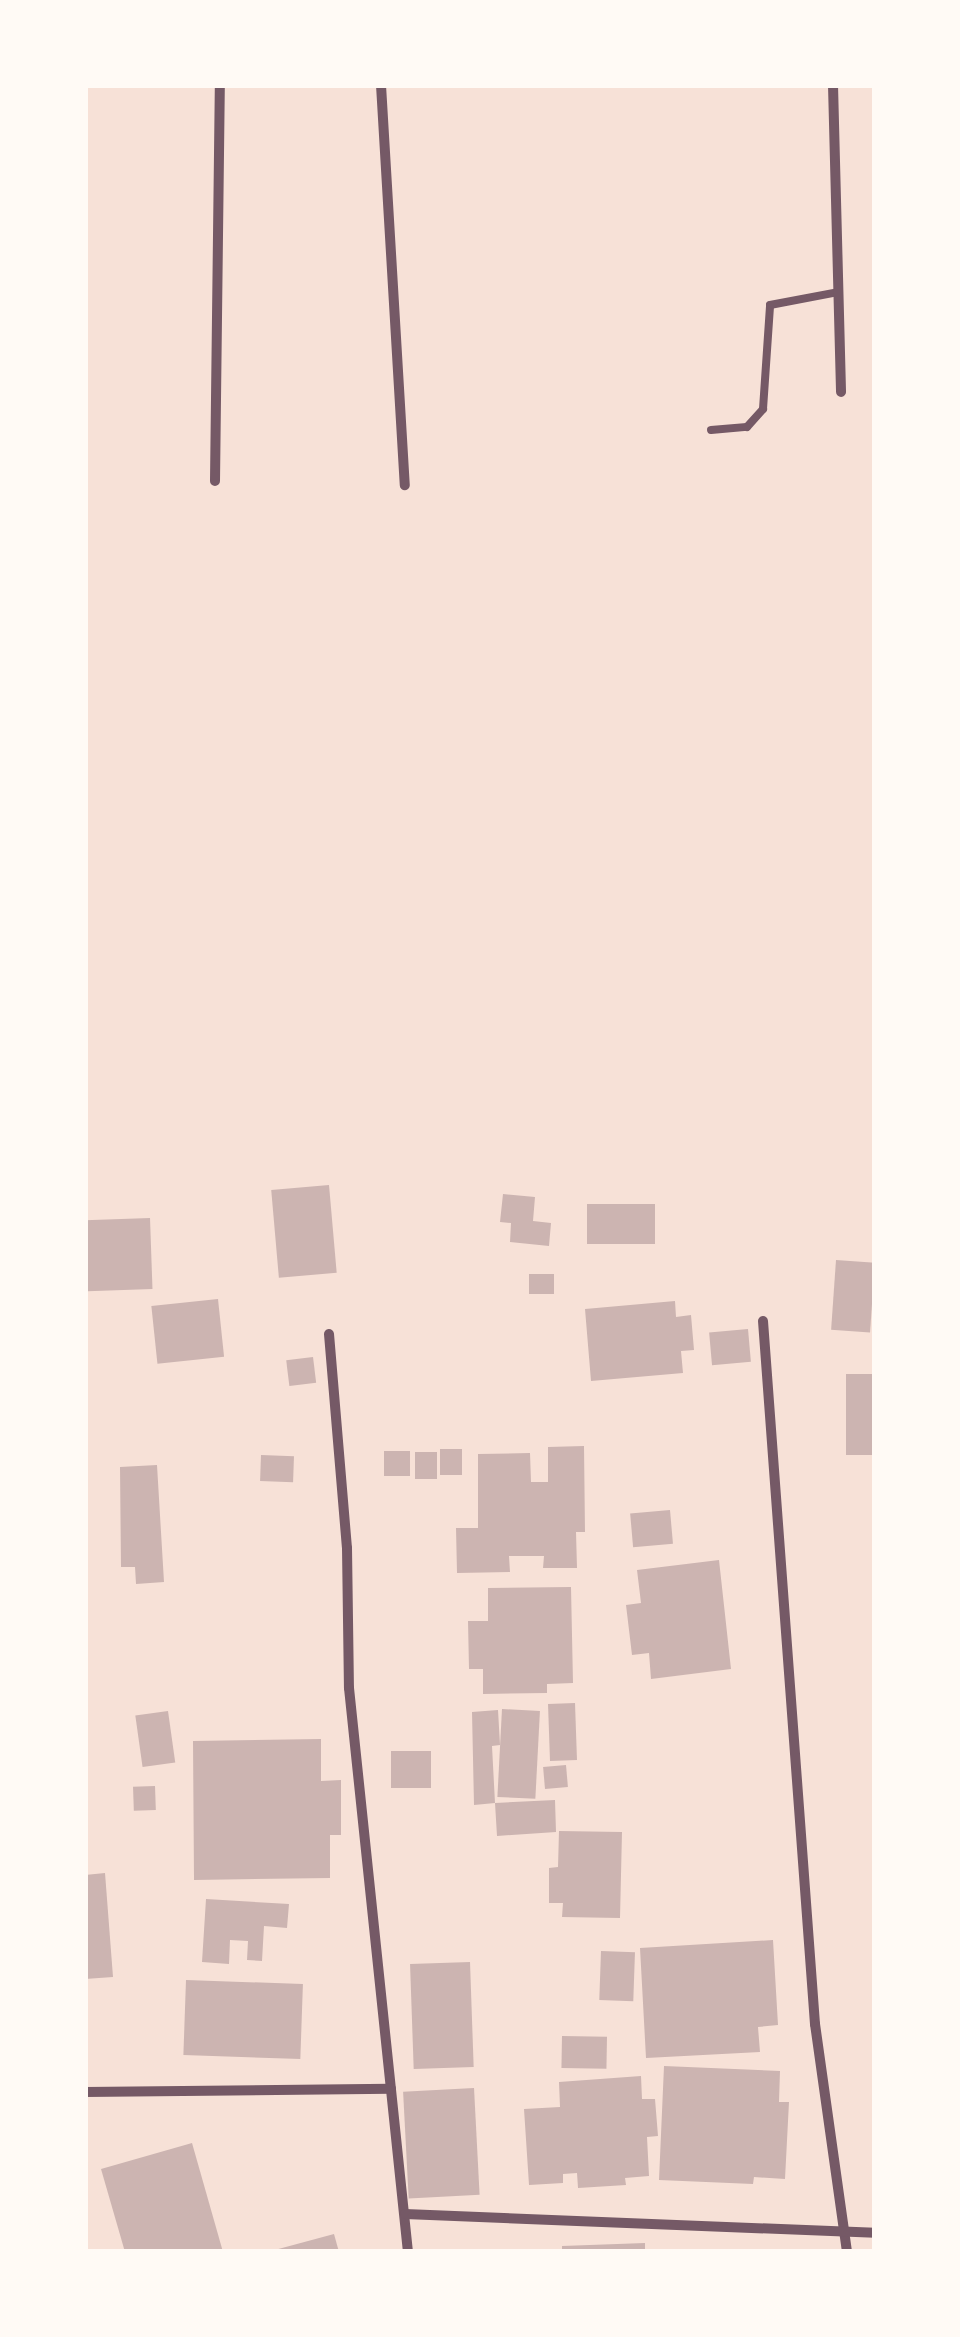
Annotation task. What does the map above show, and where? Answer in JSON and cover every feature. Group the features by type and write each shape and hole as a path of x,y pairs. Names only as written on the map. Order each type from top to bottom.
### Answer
{"street":[{"path":"215,481 220,85"},
{"path":"380,85 405,486"},
{"path":"833,85 841,392"},
{"path":"763,1321 815,2024 847,2252"},
{"path":"329,1334 348,1548 350,1688 408,2252"},
{"path":"85,2092 391,2088"},
{"path":"405,2214 846,2236 875,2233"}],"lane":[{"path":"711,430 746,427 763,408 770,305 838,292"}],"building":[{"path":"329,1185 337,1273 279,1278 271,1190"},
{"path":"503,1194 535,1197 533,1221 551,1223 549,1246 510,1242 511,1223 500,1222"},
{"path":"587,1204 655,1204 655,1244 587,1244"},
{"path":"150,1218 152,1289 88,1291 85,1220"},
{"path":"836,1260 875,1263 870,1333 831,1330"},
{"path":"529,1274 554,1274 554,1294 529,1294"},
{"path":"218,1299 224,1357 157,1364 151,1306"},
{"path":"675,1301 676,1317 691,1315 694,1350 681,1351 683,1373 591,1381 585,1309"},
{"path":"748,1329 751,1362 712,1365 709,1332"},
{"path":"313,1357 316,1383 289,1386 286,1360"},
{"path":"846,1374 875,1374 875,1455 846,1455"},
{"path":"584,1446 585,1532 576,1532 577,1568 543,1568 544,1556 509,1556 510,1572 457,1573 456,1528 478,1528 478,1454 530,1453 531,1482 548,1482 548,1447"},
{"path":"440,1449 462,1449 462,1475 440,1475"},
{"path":"384,1451 410,1451 410,1476 384,1476"},
{"path":"415,1452 437,1452 437,1479 415,1479"},
{"path":"261,1455 294,1456 293,1482 260,1481"},
{"path":"157,1465 164,1582 136,1584 135,1567 121,1567 120,1467"},
{"path":"670,1510 673,1544 633,1547 630,1513"},
{"path":"719,1560 731,1669 651,1679 649,1653 632,1655 626,1605 641,1603 637,1570"},
{"path":"571,1587 573,1683 547,1684 547,1693 483,1694 483,1669 469,1669 468,1621 488,1621 488,1588"},
{"path":"575,1703 577,1760 550,1761 548,1704"},
{"path":"502,1709 540,1711 535,1799 497,1797"},
{"path":"498,1710 500,1745 492,1746 495,1803 474,1805 472,1712"},
{"path":"168,1711 175,1762 143,1767 135,1716"},
{"path":"321,1739 321,1781 341,1780 341,1835 330,1835 330,1878 194,1880 193,1741"},
{"path":"391,1751 431,1751 431,1788 391,1788"},
{"path":"566,1765 568,1787 545,1789 543,1767"},
{"path":"155,1786 156,1810 134,1811 133,1787"},
{"path":"555,1800 556,1832 497,1836 495,1803"},
{"path":"559,1831 622,1832 620,1918 562,1917 563,1903 549,1903 549,1868 558,1867"},
{"path":"105,1873 113,1977 85,1979 85,1875"},
{"path":"206,1899 289,1904 287,1928 264,1926 262,1961 247,1960 248,1941 230,1940 229,1964 202,1962"},
{"path":"773,1940 778,2025 758,2027 760,2052 646,2058 640,1948"},
{"path":"601,1951 635,1952 633,2001 599,2000"},
{"path":"470,1962 474,2067 414,2069 410,1964"},
{"path":"186,1980 303,1984 300,2059 183,2055"},
{"path":"562,2036 607,2037 606,2069 561,2068"},
{"path":"664,2066 780,2071 779,2102 789,2102 785,2179 754,2177 753,2184 659,2180"},
{"path":"641,2076 642,2099 655,2099 658,2136 647,2137 649,2176 625,2178 626,2185 578,2188 577,2173 563,2174 563,2183 529,2185 524,2109 560,2107 559,2082"},
{"path":"474,2088 480,2195 409,2199 403,2092"},
{"path":"192,2143 223,2252 125,2252 101,2169"},
{"path":"334,2234 339,2252 271,2252 271,2251"},
{"path":"645,2243 645,2252 562,2252 562,2246"}]}
